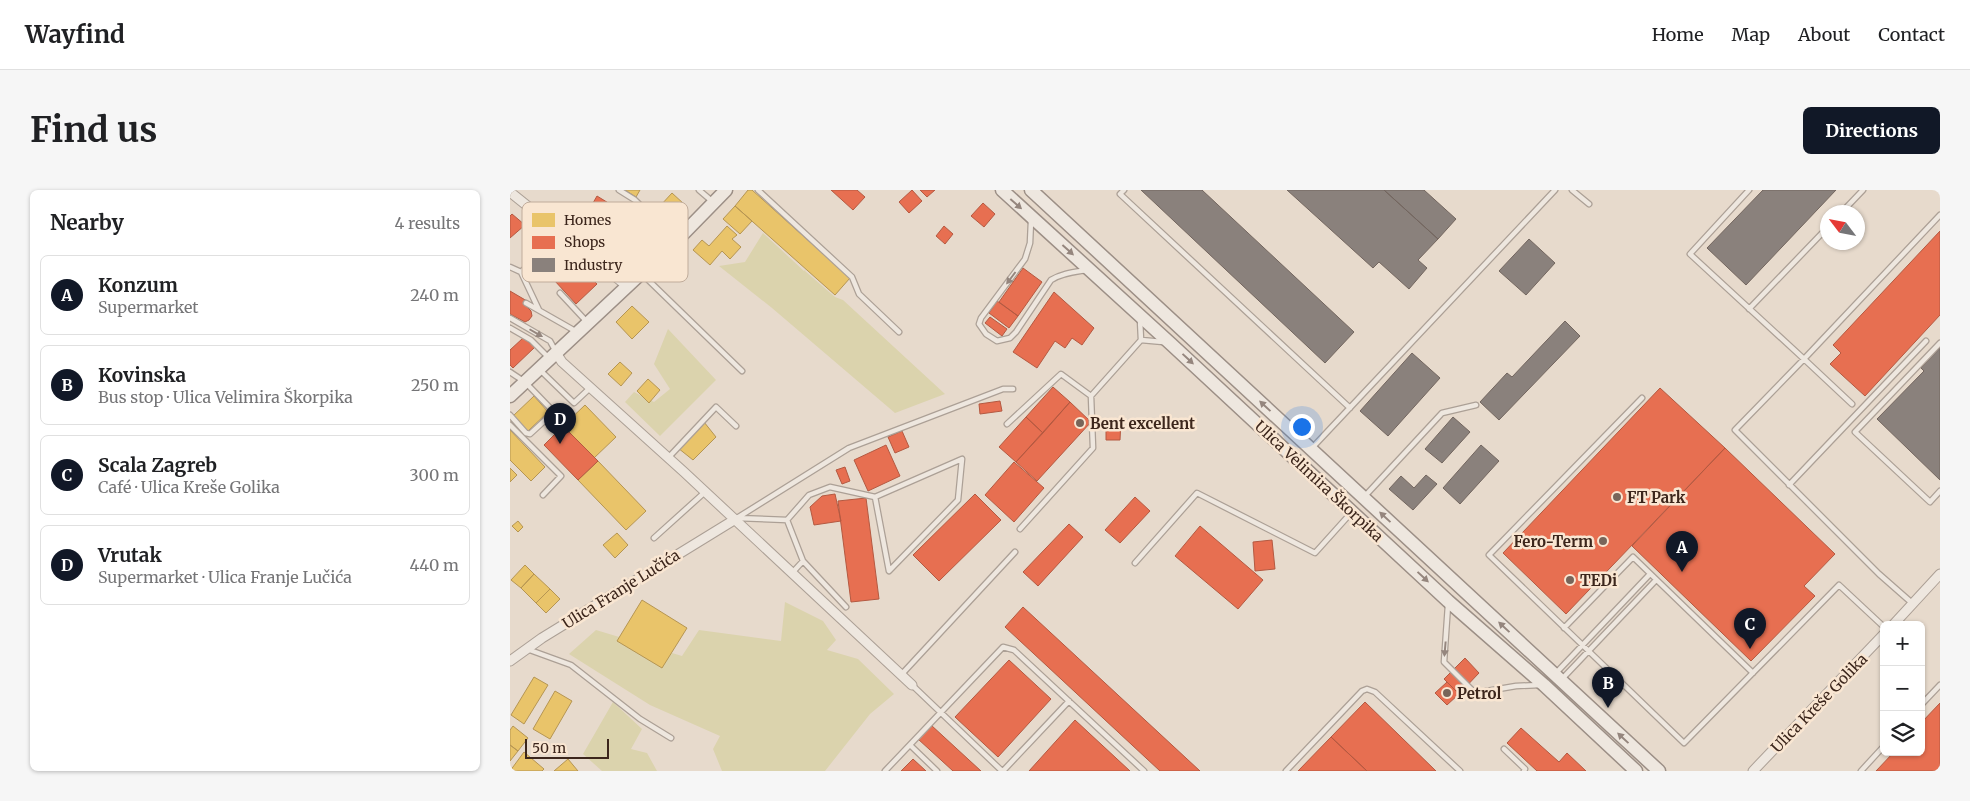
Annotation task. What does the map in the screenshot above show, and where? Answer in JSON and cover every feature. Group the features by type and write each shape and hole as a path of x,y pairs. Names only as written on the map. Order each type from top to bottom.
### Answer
{"main road":[{"path":"688,228 726,190"},
{"name":"Ulica Velimira Škorpika","path":"1002,190 1172,344 1448,601 1544,685 1636,771"},
{"name":"Ulica Velimira Škorpika","path":"1030,190 1659,771"},
{"path":"510,396 631,282"}],"street":[{"path":"510,192 523,202"},
{"path":"622,282 627,286"},
{"path":"553,356 562,362 735,519 912,686"},
{"name":"Ulica Franje Lučića","path":"510,661 526,649 735,519"},
{"path":"1896,621 1940,574"},
{"name":"Ulica Kreše Golika","path":"1753,771 1880,638"}],"lane":[{"path":"619,190 637,202"},
{"path":"699,190 714,202"},
{"path":"758,190 852,277 859,294 899,332"},
{"path":"1124,190 1120,194 1350,408"},
{"path":"1311,448 1556,190"},
{"path":"1572,190 1589,204"},
{"path":"1749,190 1690,254 1852,404"},
{"path":"1849,205 1863,190"},
{"path":"1912,603 1879,574 1735,430 1940,215"},
{"path":"1032,218 1030,243 1025,259 981,318 979,324 986,334 997,341 1010,338 1051,280 1070,273 1090,270"},
{"path":"1748,309 1820,235"},
{"path":"510,266 521,272"},
{"path":"526,282 539,310"},
{"path":"650,282 742,371"},
{"path":"560,293 588,323"},
{"path":"526,303 578,332"},
{"path":"1020,529 1094,448 1091,396 1141,340 1140,316"},
{"path":"510,318 550,341 553,356"},
{"path":"510,328 553,356"},
{"path":"1141,340 1172,344"},
{"path":"1789,485 1926,341"},
{"path":"1940,343 1855,432 1930,502 1940,491"},
{"path":"539,369 574,403 590,388"},
{"path":"510,372 525,382 554,412 530,434 526,433 510,415"},
{"path":"1007,424 1061,374 1091,396"},
{"path":"735,519 849,448 1003,390 1013,389"},
{"path":"1642,398 1489,555 1684,744 1839,585 1880,623"},
{"path":"1364,497 1442,413 1476,405"},
{"path":"668,458 716,408 736,426"},
{"path":"510,425 561,476 543,494"},
{"path":"735,519 787,520 809,495 830,487 875,497 962,459 958,500 890,571 875,497"},
{"path":"654,538 705,492"},
{"path":"1135,563 1197,493 1315,553 1352,512"},
{"path":"787,520 803,561 846,606"},
{"path":"901,675 1015,552"},
{"path":"1564,628 1633,557 1753,673"},
{"path":"792,574 803,561"},
{"path":"1558,677 1582,645 1650,574"},
{"path":"1558,677 1588,651 1656,580"},
{"path":"1448,601 1444,662 1475,692 1516,686 1544,685"},
{"path":"885,771 1003,648 1014,650 1144,771"},
{"path":"526,649 571,665 640,719 671,738"},
{"path":"1925,701 1940,685"},
{"path":"912,686 1002,771 1069,701"},
{"path":"1286,771 1362,691 1367,689 1375,692 1460,771"},
{"path":"910,745 936,771"},
{"path":"1504,748 1525,770"},
{"path":"1861,771 1880,750"},
{"path":"1451,771 1455,766"}],"shaded area":[{"path":"763,233 804,271 806,269 805,271 835,297 843,300 945,394 895,413 772,308 719,266 745,262"},
{"path":"668,329 716,380 660,436 625,402 634,392 654,402 670,389 654,364"},
{"path":"785,602 823,621 836,640 827,650 858,659 894,694 870,714 825,771 722,771 713,749 720,736 650,705 569,654 596,630 682,656 699,630 781,641"},
{"path":"613,702 642,729 631,749 647,753 657,771 602,771 583,754"}],"building: Homes":[{"path":"625,190 640,190 636,197"},
{"path":"748,190 752,190 850,278 835,295 735,206"},
{"path":"672,193 682,202 664,202"},
{"path":"735,206 752,221 740,234 723,219"},
{"path":"727,226 737,235 732,239 741,247 730,259 722,251 710,265 693,250 702,240 709,246"},
{"path":"632,306 649,322 632,339 616,322"},
{"path":"620,362 632,373 621,386 608,374"},
{"path":"648,379 660,390 649,403 637,391"},
{"path":"534,396 548,412 528,431 513,416"},
{"path":"585,405 616,437 594,458 563,426"},
{"path":"704,422 716,437 693,460 678,448"},
{"path":"510,430 545,467 531,481 510,460"},
{"path":"598,461 646,511 626,530 578,480"},
{"path":"510,468 517,475 510,482"},
{"path":"518,521 523,527 518,532 512,526"},
{"path":"617,533 628,545 615,558 603,545"},
{"path":"525,565 534,574 521,588 511,580"},
{"path":"534,574 550,589 536,603 521,588"},
{"path":"550,589 560,599 546,613 536,603"},
{"path":"642,600 687,628 662,668 617,641"},
{"path":"534,677 548,685 524,724 511,715"},
{"path":"555,691 572,701 550,739 533,729"},
{"path":"513,726 528,738 518,751 510,745 510,730"},
{"path":"510,745 518,751 510,761"},
{"path":"524,752 544,769 542,771 510,771"},
{"path":"568,759 578,771 554,771"}],"building: Shops":[{"path":"831,190 857,190 865,197 853,210"},
{"path":"912,190 922,201 909,213 899,202"},
{"path":"920,190 935,190 927,197"},
{"path":"597,196 607,202 594,202"},
{"path":"983,203 995,214 984,227 971,216"},
{"path":"512,214 522,222 522,228 510,238 510,216"},
{"path":"944,226 953,234 945,244 936,236"},
{"path":"1940,231 1940,315 1865,396 1830,364 1841,353 1833,345"},
{"path":"1023,268 1042,282 1018,316 999,302"},
{"path":"556,282 595,282 597,284 576,304"},
{"path":"510,291 527,301 526,306 531,311 532,316 529,320 525,322 510,314"},
{"path":"1054,292 1094,328 1082,345 1072,338 1065,348 1055,341 1037,368 1013,352"},
{"path":"997,301 1018,316 1009,328 989,313"},
{"path":"990,317 1007,329 1002,336 985,323"},
{"path":"523,338 535,347 513,368 510,365 510,350"},
{"path":"1053,387 1070,402 1043,433 1026,417"},
{"name":"FT Park","path":"1660,388 1725,448 1566,614 1503,553"},
{"path":"1000,401 1002,411 980,414 979,404"},
{"path":"1070,402 1091,422 1037,481 1016,462"},
{"path":"1026,417 1043,433 1016,462 999,447"},
{"path":"1106,420 1121,420 1120,440 1106,440"},
{"path":"563,426 598,461 578,480 544,445"},
{"path":"902,431 909,447 895,453 888,437"},
{"path":"886,445 900,476 868,491 854,460"},
{"name":"FT Park","path":"1725,448 1835,554 1804,586 1815,596 1751,661 1632,546"},
{"path":"1014,462 1044,488 1014,522 985,495"},
{"path":"845,467 850,481 842,484 836,470"},
{"path":"835,494 841,521 814,525 810,507 822,496"},
{"path":"975,494 1001,520 939,581 913,555"},
{"path":"1135,497 1150,511 1120,543 1105,530"},
{"path":"866,498 879,599 851,602 838,501"},
{"path":"1069,524 1083,537 1038,586 1023,572"},
{"path":"1200,526 1263,580 1238,609 1175,556"},
{"path":"1272,540 1275,569 1255,571 1253,542"},
{"path":"1023,607 1200,771 1160,771 1005,627"},
{"path":"1465,658 1479,673 1459,694 1444,679"},
{"path":"1009,660 1051,699 998,757 955,717"},
{"name":"Petrol","path":"1447,682 1459,694 1447,705 1435,693"},
{"path":"1365,702 1436,771 1367,771 1331,737"},
{"path":"1940,703 1940,771 1876,771 1890,756 1925,756 1925,719"},
{"path":"1075,720 1130,771 1029,771"},
{"path":"931,725 981,771 953,771 918,739"},
{"path":"1521,728 1559,762 1567,753 1586,771 1537,771 1507,743"},
{"path":"1331,737 1367,771 1298,771"},
{"path":"913,759 926,771 901,771"}],"building: Industry":[{"path":"1141,190 1202,190 1354,332 1325,363"},
{"path":"1287,190 1384,190 1438,239 1418,260 1427,268 1409,289 1379,262 1373,268"},
{"path":"1384,190 1424,190 1456,219 1438,239"},
{"path":"1763,190 1836,190 1746,285 1707,248"},
{"path":"1529,239 1555,263 1526,295 1499,271"},
{"path":"1565,321 1580,336 1499,420 1480,402 1507,373 1512,377"},
{"path":"1940,348 1940,480 1877,419 1924,371 1921,368"},
{"path":"1412,353 1440,378 1388,436 1360,411"},
{"path":"1453,417 1470,432 1442,463 1425,449"},
{"path":"1481,445 1499,461 1460,504 1443,488"},
{"path":"1426,475 1437,484 1413,510 1389,489 1401,476 1414,488"}],"place":[{"name":"Bent excellent","path":"1080,423"},
{"name":"Vrutak","path":"560,444"},
{"name":"FT Park","path":"1617,497"},
{"name":"Fero-Term","path":"1603,541"},
{"name":"Konzum","path":"1682,572"},
{"name":"TEDi","path":"1570,580"},
{"name":"Scala Zagreb","path":"1750,649"},
{"name":"Petrol","path":"1447,693"},
{"name":"Kovinska","path":"1608,708"}]}
